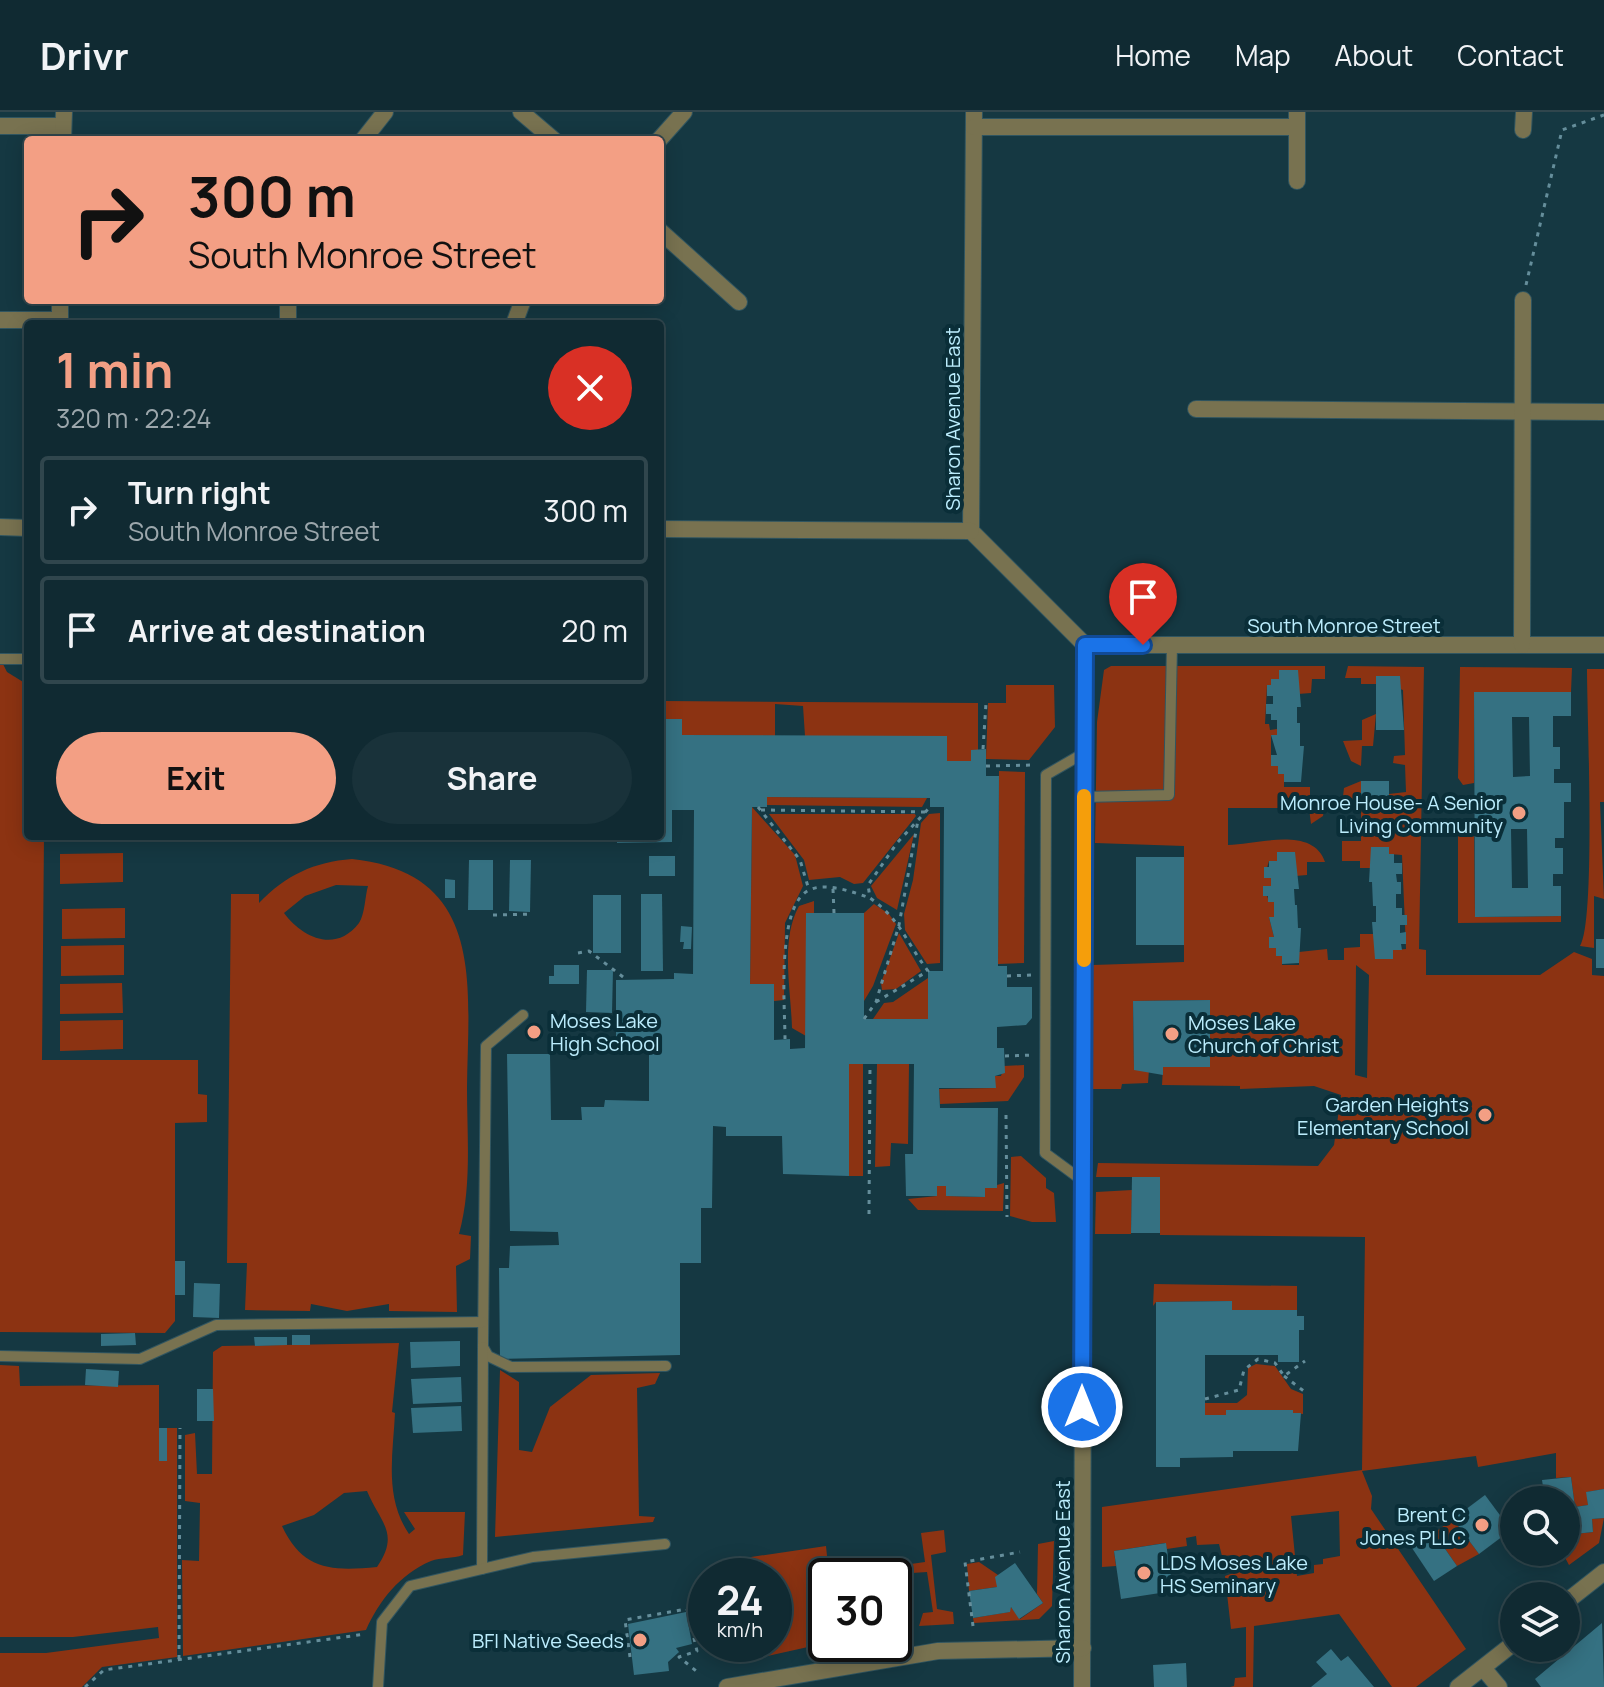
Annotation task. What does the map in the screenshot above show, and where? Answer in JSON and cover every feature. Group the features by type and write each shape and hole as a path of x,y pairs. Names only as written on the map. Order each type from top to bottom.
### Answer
{"street":[{"path":"366,136 385,112"},
{"path":"521,112 549,136"},
{"path":"663,136 684,112"},
{"path":"1523,130 1524,112"},
{"path":"974,120 1297,120 1297,181"},
{"name":"Sharon Avenue East","path":"974,120 971,531 1085,645 1082,1687"},
{"path":"0,126 63,126"},
{"path":"664,235 739,302"},
{"path":"1522,645 1523,300"},
{"path":"0,320 24,321"},
{"path":"1196,409 1604,412"},
{"path":"0,527 24,528"},
{"path":"664,529 971,531"},
{"name":"South Monroe Street","path":"1085,645 1604,645"},
{"path":"1580,1591 1604,1572"},
{"path":"727,1687 938,1651 1083,1648"},
{"path":"1458,1687 1500,1654"},
{"path":"1483,1668 1499,1687"}],"lane":[{"path":"1084,797 1169,795 1172,645"},
{"path":"0,659 24,659"},
{"path":"1083,1181 1045,1153 1045,1097 1046,775 1084,753"},
{"path":"482,1569 486,1046 523,1015"},
{"path":"0,1356 140,1359 216,1325 483,1322"},
{"path":"483,1347 488,1356 511,1367 666,1366"},
{"path":"378,1687 382,1622 410,1586 533,1557 665,1544"}],"path":[{"path":"1523,300 1562,130 1604,115"},
{"path":"983,749 986,703"},
{"path":"986,766 1036,765"},
{"path":"870,898 868,885 897,843 930,807"},
{"path":"809,890 800,860 760,808 926,812"},
{"path":"864,1019 876,1002 899,925 918,820"},
{"path":"833,889 834,913"},
{"path":"785,1039 786,945 791,912 809,890 833,889 870,898 891,913 907,943 928,971 876,1002"},
{"path":"493,915 532,914"},
{"path":"578,953 589,951 627,980"},
{"path":"1007,976 1035,975"},
{"path":"1005,1056 1034,1055"},
{"path":"869,1214 870,1064"},
{"path":"1006,1115 1007,1217"},
{"path":"1205,1399 1239,1390 1244,1370 1258,1359 1275,1363 1284,1376 1305,1392"},
{"path":"1284,1376 1305,1361"},
{"path":"179,1659 180,1428"},
{"path":"973,1626 965,1562 1020,1552"},
{"path":"630,1657 625,1620 687,1609 697,1651 679,1657 700,1674"},
{"path":"85,1687 104,1670 366,1634"}],"shaded area":[{"path":"0,658 7,672 24,683 24,840 44,840 42,1060 198,1060 198,1094 207,1095 207,1122 175,1123 175,1321 165,1333 0,1332"},
{"path":"1111,666 1325,666 1325,679 1312,679 1311,693 1298,694 1298,670 1280,670 1279,679 1272,679 1271,685 1267,685 1265,724 1269,724 1270,730 1277,729 1277,735 1271,735 1271,765 1278,766 1279,774 1284,774 1284,787 1310,787 1310,803 1325,803 1323,816 1311,824 1309,808 1228,808 1228,845 1269,840 1297,841 1319,851 1325,862 1307,862 1307,875 1295,876 1295,852 1277,852 1277,861 1269,861 1264,878 1271,878 1271,886 1264,886 1269,902 1274,902 1274,917 1269,917 1274,937 1269,937 1269,947 1276,948 1276,956 1282,956 1282,965 1299,965 1299,952 1327,949 1328,960 1344,960 1344,948 1360,947 1360,934 1375,934 1393,959 1393,950 1406,949 1402,855 1389,854 1388,847 1372,847 1372,868 1360,868 1360,861 1342,861 1342,841 1361,841 1361,805 1342,805 1344,788 1361,781 1361,801 1388,804 1389,794 1406,792 1405,765 1393,763 1394,756 1405,755 1403,690 1400,689 1399,676 1376,676 1376,684 1361,684 1361,678 1345,678 1348,666 1424,667 1419,949 1426,950 1426,975 1540,975 1574,952 1592,959 1592,975 1604,976 1604,1489 1587,1492 1588,1505 1580,1506 1580,1486 1572,1486 1571,1477 1556,1478 1556,1453 1478,1467 1476,1456 1362,1471 1372,1496 1371,1509 1466,1649 1416,1687 1392,1687 1339,1614 1254,1626 1253,1687 1230,1687 1234,1686 1235,1678 1246,1677 1246,1627 1231,1629 1225,1576 1236,1572 1234,1555 1222,1556 1219,1544 1197,1545 1196,1536 1186,1538 1187,1546 1167,1549 1165,1543 1114,1551 1116,1566 1102,1567 1102,1507 1362,1470 1365,1237 1160,1235 1160,1177 1096,1177 1098,1163 1318,1166 1334,1145 1341,1095 1314,1086 1240,1089 1240,1086 1162,1085 1163,1067 1210,1067 1209,1000 1133,1001 1134,1069 1149,1070 1148,1083 1122,1084 1121,1089 1093,1089 1093,965 1184,962 1184,846 1095,843 1097,722 1104,670","holes":["1356,965 1369,975 1367,1078 1355,1075","1339,1511 1340,1556 1323,1559 1323,1564 1314,1565 1314,1573 1297,1576 1291,1516"]},
{"path":"1460,667 1572,668 1571,692 1474,692 1474,783 1463,785 1458,778"},
{"path":"1587,669 1604,669 1604,802 1600,802 1604,899 1594,896 1594,948 1580,946 1585,928 1589,859"},
{"path":"1006,685 1054,685 1055,727 1029,760 986,759 988,703 1006,703"},
{"path":"664,701 978,703 978,750 971,761 947,761 947,736 805,736 803,706 775,704 775,736 682,735 682,719 664,719"},
{"path":"1376,714 1373,746 1362,746 1361,766 1351,761 1343,741 1362,740 1362,720"},
{"path":"999,771 1025,772 1024,963 998,964"},
{"path":"767,797 927,798 922,807 767,805"},
{"path":"752,807 795,855 803,886 785,923 784,1000 774,1001 774,984 750,984"},
{"path":"940,813 940,963 927,964 905,930 904,914 913,880 921,823 929,814"},
{"path":"769,814 916,816 863,883 854,884 840,877 809,880 804,860"},
{"path":"1474,824 1475,917 1561,916 1561,922 1458,923 1458,831 1463,825"},
{"path":"914,834 897,910 877,898 871,886"},
{"path":"123,853 123,882 60,884 60,854"},
{"path":"352,859 396,869 427,886 448,911 460,941 467,975 468,1161 466,1198 459,1234 471,1236 470,1259 456,1266 457,1312 389,1311 389,1304 347,1311 311,1304 310,1311 245,1310 247,1263 227,1263 231,894 259,894 259,903 301,872","holes":["336,885 368,886 359,923 340,938 329,940 309,935 284,913 305,896"]},
{"path":"814,901 814,913 806,913 806,1036 792,1028 788,950 793,919 799,906"},
{"path":"874,904 889,914 896,924 873,986 864,1001 864,913"},
{"path":"125,908 125,938 62,939 62,909"},
{"path":"899,933 921,971 896,989 882,990 881,983"},
{"path":"124,945 124,975 61,976 61,946"},
{"path":"928,978 928,1019 873,1019 884,1003 893,1002"},
{"path":"122,983 123,1013 60,1014 60,984"},
{"path":"123,1020 123,1049 60,1051 60,1021"},
{"path":"849,1064 863,1064 863,1176 849,1176"},
{"path":"877,1064 909,1064 908,1144 891,1143 890,1166 875,1167"},
{"path":"1024,1065 1024,1077 1008,1101 940,1104 939,1089 995,1088 995,1076 1001,1076 1004,1066"},
{"path":"1021,1156 1046,1178 1046,1188 1054,1193 1056,1222 1032,1222 1010,1216 1011,1157"},
{"path":"1004,1183 1003,1211 918,1210 908,1199 937,1196 937,1186 946,1186 947,1196 984,1197 985,1188 996,1188"},
{"path":"1132,1190 1131,1234 1095,1234 1096,1192"},
{"path":"1154,1284 1297,1286 1297,1310 1232,1310 1231,1301 1156,1302 1153,1306"},
{"path":"399,1343 392,1412 395,1413 392,1475 396,1505 409,1534 415,1529 404,1512 465,1512 463,1555 431,1561 410,1573 384,1599 366,1630 183,1656 182,1560 199,1561 200,1503 185,1501 185,1435 195,1433 197,1474 212,1474 213,1352 222,1346","holes":["367,1491 388,1537 384,1555 377,1567 346,1569 320,1565 299,1552 282,1526 314,1515 344,1493"]},
{"path":"1256,1364 1275,1366 1291,1389 1303,1394 1303,1414 1293,1413 1293,1410 1226,1410 1226,1415 1205,1415 1205,1403 1237,1403 1247,1395 1248,1368"},
{"path":"0,1365 19,1366 20,1386 159,1385 159,1461 167,1461 167,1428 177,1428 177,1657 102,1667 82,1687 0,1687 0,1653 46,1653 159,1638 158,1627 73,1637 0,1637"},
{"path":"500,1370 519,1382 519,1450 532,1452 550,1407 591,1375 660,1373 655,1384 637,1388 639,1516 655,1517 653,1522 495,1537"},
{"path":"1604,1518 1599,1543 1580,1557 1580,1533 1593,1532 1592,1519"},
{"path":"1453,1519 1479,1554 1457,1566 1434,1533"},
{"path":"944,1530 946,1552 931,1555 937,1609 953,1612 954,1624 919,1626 923,1613 933,1612 927,1572 912,1573 912,1564 925,1562 921,1533"},
{"path":"1054,1541 1052,1606 1039,1619 974,1623 973,1618 1009,1612 1011,1607 1020,1619 1043,1603 1037,1594 1038,1544"},
{"path":"826,1546 827,1558 808,1558 808,1647 792,1651 792,1558 751,1557"},
{"path":"979,1562 998,1575 997,1587 969,1591 967,1564"}],"building":[{"path":"1279,670 1298,670 1301,707 1297,707 1297,723 1300,723 1300,746 1304,746 1301,782 1284,782 1284,774 1278,774 1278,766 1271,766 1271,755 1277,755 1271,735 1277,735 1277,720 1271,720 1271,714 1266,714 1266,704 1273,704 1273,696 1267,696 1267,685 1271,685 1271,679 1279,679"},
{"path":"1376,676 1400,676 1404,730 1376,730"},
{"name":"Monroe House- A Senior Living Community","path":"1474,692 1571,692 1571,716 1553,716 1553,747 1560,747 1560,769 1554,769 1554,783 1571,783 1571,802 1564,802 1564,838 1555,838 1555,848 1563,848 1563,874 1553,874 1553,886 1561,886 1561,916 1475,917","holes":["1512,717 1529,717 1530,776 1513,777","1511,829 1527,829 1528,888 1512,888"]},
{"path":"664,719 682,719 682,735 947,736 947,761 971,761 971,750 986,749 986,776 999,776 998,966 1007,966 1007,987 1032,987 1032,1018 1026,1025 997,1027 997,1048 1004,1048 1005,1073 995,1076 996,1088 939,1088 940,1108 998,1108 997,1188 985,1188 985,1197 946,1196 946,1186 937,1186 937,1196 906,1196 905,1154 913,1154 914,1064 849,1064 849,1176 783,1174 782,1136 726,1136 726,1127 713,1126 712,1208 701,1208 701,1263 680,1263 680,1355 500,1359 499,1268 509,1268 510,1246 559,1245 558,1232 510,1231 507,1054 550,1054 551,1120 582,1120 581,1107 604,1107 605,1100 649,1101 649,1048 616,1046 616,980 674,979 674,973 693,974 694,810 672,810 672,842 617,843 617,840 664,840","holes":["767,797 930,798 930,807 944,807 943,971 928,971 928,1019 864,1019 864,913 806,913 805,1048 790,1049 790,1039 774,1040 774,984 750,984 752,807 767,807"]},
{"path":"1361,781 1389,781 1389,801 1361,801"},
{"path":"1371,847 1389,847 1389,854 1394,854 1394,863 1402,863 1402,874 1396,874 1397,882 1401,882 1401,894 1396,894 1396,908 1402,908 1402,915 1407,915 1407,925 1400,925 1400,933 1406,932 1406,944 1401,944 1402,950 1393,950 1393,959 1375,959 1372,922 1376,922 1376,906 1373,906 1372,882 1369,882"},
{"path":"1277,852 1295,852 1299,889 1294,889 1295,905 1298,928 1301,928 1299,963 1282,964 1282,956 1276,956 1276,948 1269,948 1269,937 1274,937 1269,917 1274,917 1274,902 1268,902 1268,896 1263,896 1263,886 1271,886 1271,878 1264,878 1264,867 1269,867 1269,861 1277,861"},
{"path":"649,856 675,856 675,876 649,876"},
{"path":"1136,857 1184,857 1184,945 1136,945"},
{"path":"469,860 493,860 493,910 468,910"},
{"path":"510,860 531,860 530,912 509,911"},
{"path":"445,879 455,880 455,898 445,898"},
{"path":"641,894 662,894 663,971 641,971"},
{"path":"593,895 621,895 621,953 593,953"},
{"path":"681,926 692,927 691,949 683,949"},
{"path":"1596,939 1604,939 1604,968 1596,968"},
{"path":"554,965 579,965 579,984 549,984 549,976 554,976"},
{"path":"587,970 613,970 612,1013 586,1012"},
{"name":"Moses Lake Church of Christ","path":"1210,1000 1210,1067 1163,1067 1163,1075 1134,1070 1133,1001"},
{"path":"1132,1177 1160,1177 1160,1233 1131,1233"},
{"path":"175,1261 185,1261 185,1295 175,1295"},
{"path":"194,1283 220,1284 219,1318 193,1317"},
{"path":"1232,1301 1232,1310 1297,1310 1297,1316 1304,1316 1304,1330 1299,1330 1299,1362 1278,1362 1278,1355 1205,1355 1205,1415 1226,1415 1226,1410 1293,1410 1293,1413 1301,1413 1298,1451 1233,1451 1233,1457 1180,1458 1180,1467 1156,1467 1156,1302"},
{"path":"135,1333 136,1345 101,1346 101,1334"},
{"path":"292,1335 310,1335 310,1345 292,1345"},
{"path":"254,1337 287,1337 287,1345 255,1346"},
{"path":"460,1341 460,1366 411,1368 410,1342"},
{"path":"86,1369 119,1371 118,1387 85,1385"},
{"path":"461,1377 462,1402 413,1404 411,1379"},
{"path":"197,1389 213,1389 214,1421 197,1421"},
{"path":"461,1406 462,1431 413,1433 411,1408"},
{"path":"159,1428 167,1428 167,1461 159,1461"},
{"path":"1571,1477 1572,1486 1543,1486 1542,1480"},
{"path":"1604,1489 1604,1518 1592,1519 1593,1532 1580,1533 1580,1506 1588,1505 1586,1492"},
{"name":"Brent C Jones PLLC","path":"1485,1495 1500,1515 1500,1538 1479,1554 1453,1519"},
{"path":"1434,1533 1457,1566 1434,1581 1412,1548"},
{"name":"LDS Moses Lake HS Seminary","path":"1166,1543 1173,1591 1121,1599 1114,1551"},
{"path":"1015,1563 1043,1603 1019,1619 1011,1607 1010,1612 973,1618 969,1591 997,1587 995,1577"},
{"path":"686,1612 688,1645 676,1648 679,1652 668,1662 669,1671 634,1675 628,1624"},
{"path":"1602,1623 1604,1687 1541,1687 1535,1679 1555,1662 1580,1662 1580,1641"},
{"path":"1331,1649 1341,1661 1348,1656 1374,1687 1311,1687 1327,1674 1316,1662"},
{"path":"1186,1663 1187,1687 1154,1687 1153,1665"}],"slow traffic":[{"path":"1084,796 1084,960"}],"place":[{"name":"Monroe House- A Senior Living Community","path":"1519,813"},
{"name":"Moses Lake High School","path":"534,1032"},
{"name":"Moses Lake Church of Christ","path":"1172,1034"},
{"name":"Garden Heights Elementary School","path":"1485,1115"},
{"name":"Brent C Jones PLLC","path":"1482,1525"},
{"name":"LDS Moses Lake HS Seminary","path":"1144,1573"},
{"name":"BFI Native Seeds","path":"640,1640"}],"route":[{"path":"1082,1407 1085,645 1143,645"}]}
